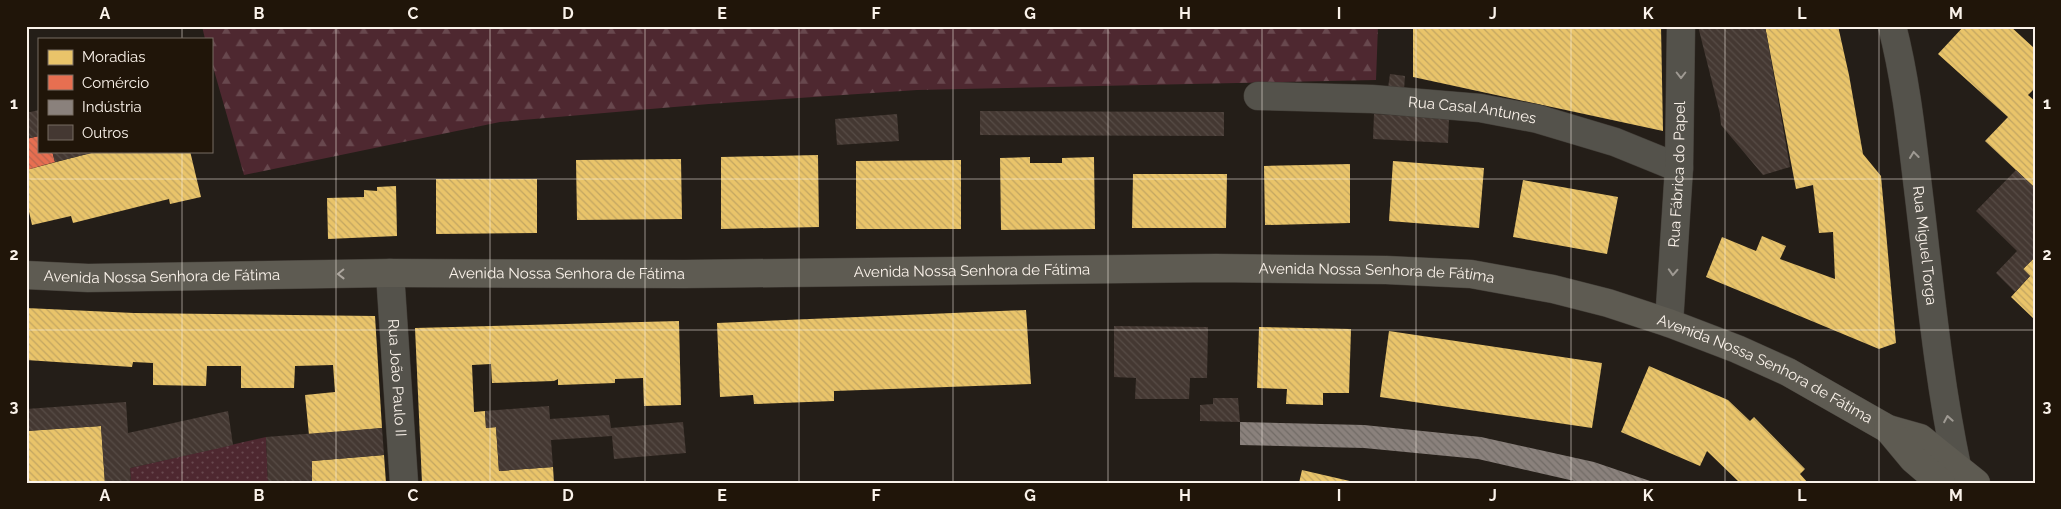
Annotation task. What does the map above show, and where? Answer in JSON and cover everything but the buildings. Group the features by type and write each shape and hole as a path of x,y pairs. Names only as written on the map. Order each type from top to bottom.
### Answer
{"main road":[{"name":"Avenida Nossa Senhora de Fátima","path":"26,275 88,278 390,273 704,274 1216,268 1386,270 1471,274 1544,287 1608,303 1669,323 1737,349 1788,372 1888,429 1920,438 1958,477"}],"street":[{"name":"Rua Fábrica do Papel","path":"1669,323 1679,168 1681,26"},
{"name":"Rua Miguel Torga","path":"1892,26 1911,136 1931,308 1958,477"},
{"name":"Rua Casal Antunes","path":"1258,96 1372,99 1480,108 1538,119 1615,142 1679,168"},
{"name":"Rua João Paulo II","path":"390,273 404,483"}],"green space":[{"path":"202,26 1378,26 1376,80 917,90 709,104 500,122 244,175 212,63 212,38 205,38"},
{"path":"266,437 268,483 131,483 130,468"}]}
